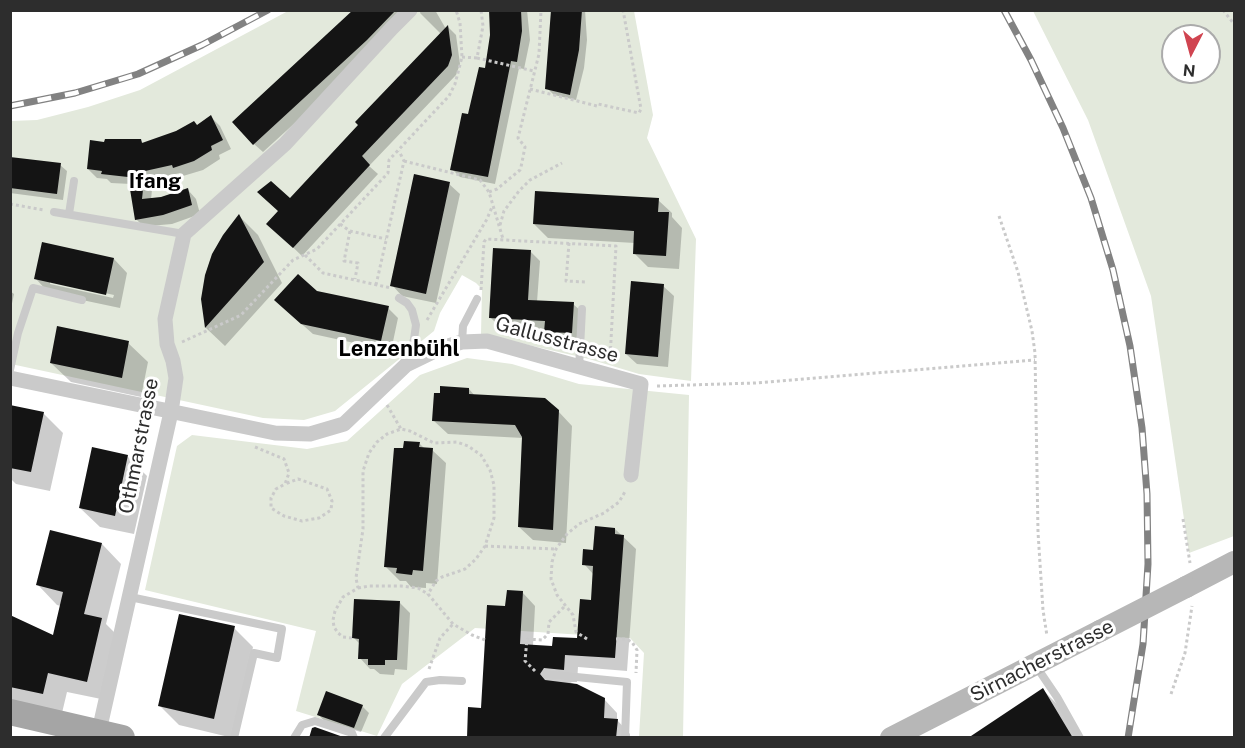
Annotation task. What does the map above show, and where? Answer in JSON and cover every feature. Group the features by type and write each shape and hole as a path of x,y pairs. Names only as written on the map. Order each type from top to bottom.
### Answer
{"main road":[{"name":"Sirnacherstrasse","path":"891,738 1234,562"},
{"path":"10,712 111,734"}],"street":[{"path":"184,234 285,144 410,10"},
{"name":"Othmarstrasse","path":"111,734 130,597 171,412 176,378 173,361 166,344 165,319 184,234"},
{"name":"Gallusstrasse","path":"10,378 275,433 310,434 344,424 406,365 441,348 462,342 487,341 641,384"},
{"path":"631,474 641,384"}],"lane":[{"path":"69,214 74,181"},
{"path":"54,212 184,234"},
{"path":"10,370 18,333 33,288 82,300"},
{"path":"399,294 412,310 416,325 406,365"},
{"path":"462,342 464,326 477,299"},
{"path":"579,368 582,309"},
{"path":"130,597 282,629 277,658 254,654 234,738"},
{"path":"1043,660 1057,697 1080,738"},
{"path":"546,674 627,682 625,738"},
{"path":"384,738 426,682 462,681"},
{"path":"294,738 302,725 315,721 352,733 354,738"}],"path":[{"path":"173,361 183,340 241,315 293,260 317,249 388,173 389,160 449,96 460,70 462,57 460,22 456,10"},
{"path":"477,58 483,26 481,10"},
{"path":"489,192 497,189 520,171 525,147 518,138 541,37 540,10"},
{"path":"530,89 597,106 598,104 639,113 641,109 623,10"},
{"path":"1223,10 1234,24"},
{"path":"462,57 477,58 535,71"},
{"path":"376,285 404,161 399,151"},
{"path":"404,161 480,180 489,192 504,239"},
{"path":"499,227 504,211 519,190 530,180 562,163"},
{"path":"10,204 54,212"},
{"path":"423,322 427,320 492,207"},
{"path":"999,216 1026,302 1035,360 1035,437 1043,660"},
{"path":"340,224 350,231 387,239"},
{"path":"350,231 344,261 358,263 354,280"},
{"path":"477,299 482,289 486,238 616,246 608,376"},
{"path":"569,243 566,281 586,282"},
{"path":"304,255 323,273 376,285 399,294"},
{"path":"641,384 665,387 755,382 1035,360"},
{"path":"373,397 389,406 401,429"},
{"path":"251,428 248,444 284,459 289,472 285,484 276,489 271,498 271,508 284,516 302,521 319,518 331,510 332,501 327,489 298,479 285,484"},
{"path":"358,588 356,578 363,529 362,479 365,462 377,442 387,434 401,429 434,443 457,442 468,446 481,455 490,470 494,485 494,518 485,546 476,559 465,568 436,581 428,594"},
{"path":"587,639 576,632 573,615 557,595 551,579 552,562 556,549 567,534 579,524 604,513 619,502 625,494 631,474"},
{"path":"1171,694 1185,653 1192,617 1183,519"},
{"path":"485,546 556,549"},
{"path":"352,638 343,637 334,627 335,611 343,597 358,588 401,586 418,588 428,594 453,624 485,640"},
{"path":"546,674 533,670 525,662 527,639 542,640 548,634 549,622 566,605"},
{"path":"426,682 432,655 440,638 453,624"},
{"path":"616,639 626,639 632,642 637,650 636,674 627,682"}],"shaded area":[{"path":"288,11 634,11 653,115 647,138 696,239 691,381 639,374 589,359 481,334 482,289 462,275 440,313 434,331 335,411 304,420 263,418 11,364 10,121 37,120 140,90"},
{"path":"1033,11 1234,11 1234,536 1189,553 1151,296 1088,120"},
{"path":"467,358 512,364 579,384 689,395 683,737 639,737 644,653 630,638 475,628 402,684 377,736 296,711 316,631 145,590 177,446 192,435 307,449 347,441 420,375"}],"building":[{"path":"353,10 396,10 367,40 253,145 232,122"},
{"path":"489,10 521,10 522,31 517,62 511,61 488,177 450,170 462,113 468,114 479,67 485,68 490,35"},
{"path":"551,10 582,10 579,50 570,95 545,89"},
{"path":"448,25 452,55 448,66 362,156 370,165 293,248 266,224 278,211 257,192 271,181 290,198 358,125 355,122"},
{"path":"211,115 223,140 211,146 212,150 194,161 173,168 172,165 145,171 142,199 161,197 188,188 192,205 163,215 135,220 128,177 101,174 102,171 87,169 90,140 104,142 105,139 141,139 142,143 176,131 194,121 197,125"},
{"path":"10,157 61,163 57,194 10,188"},
{"path":"414,174 450,182 426,294 390,286"},
{"path":"535,191 659,198 658,212 669,212 666,256 633,254 634,231 533,224"},
{"path":"239,214 264,262 205,328 201,299 205,275 212,254"},
{"path":"42,242 114,258 106,295 34,279"},
{"path":"493,248 531,250 528,300 574,302 572,333 544,332 545,321 489,318"},
{"path":"298,274 317,291 389,306 381,341 301,324 274,300"},
{"path":"631,281 664,284 658,357 625,354"},
{"path":"57,326 129,341 122,378 50,363"},
{"path":"440,386 469,388 469,394 545,398 559,410 553,530 518,527 522,437 515,425 432,421 434,393 440,393"},
{"path":"10,405 44,412 31,472 10,468"},
{"path":"404,441 420,442 419,447 433,448 423,571 413,570 412,575 396,573 397,568 384,567 394,448 403,448"},
{"path":"92,447 128,455 115,516 79,508"},
{"path":"595,526 615,528 615,534 624,535 615,658 565,655 564,670 544,668 540,674 545,680 577,684 605,698 604,718 618,719 616,738 467,738 468,707 481,708 487,605 505,606 507,590 523,591 520,644 552,646 553,637 577,638 580,599 591,600 593,566 582,565 583,549 593,550"},
{"path":"50,530 102,543 84,614 102,618 87,682 48,673 43,694 10,687 10,615 53,635 63,592 36,585"},
{"path":"354,599 400,601 397,660 385,660 385,665 368,665 368,659 358,659 359,639 352,638"},
{"path":"179,614 235,626 214,719 158,706"},
{"path":"1043,688 1073,738 968,738"},
{"path":"326,691 363,705 354,728 317,715"},
{"path":"315,727 346,738 309,738 312,728"}],"railway":[{"path":"10,106 75,93 138,74 202,45 268,10"},
{"path":"1004,10 1063,128 1091,198 1113,270 1130,346 1142,428 1147,494 1148,564 1143,644 1128,738"}],"district":[{"name":"Ifang","path":"155,182"},
{"name":"Lenzenbühl","path":"399,349"}]}
